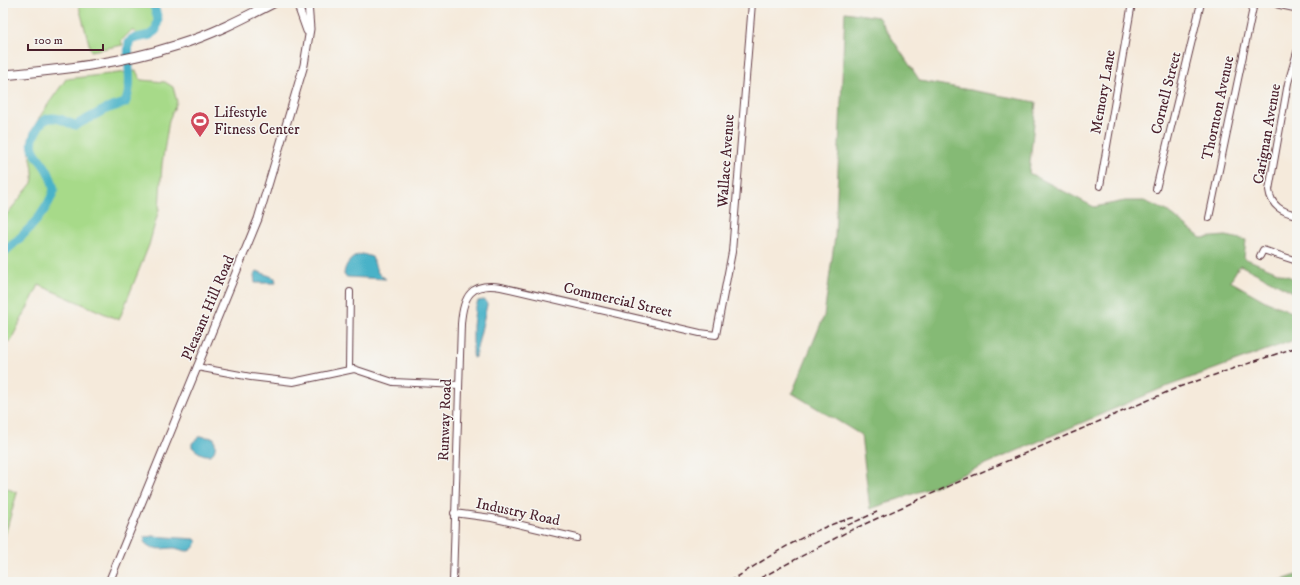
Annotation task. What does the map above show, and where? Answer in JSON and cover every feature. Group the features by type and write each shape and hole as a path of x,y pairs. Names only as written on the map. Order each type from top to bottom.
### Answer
{"main road":[{"path":"3,75 122,58 188,42 224,28 256,7 273,3"},
{"path":"1278,3 1297,7"}],"street":[{"name":"Pleasant Hill Road","path":"297,3 306,23 308,37"},
{"name":"Pleasant Hill Road","path":"109,582 258,219 304,65 310,21 308,3"},
{"name":"Wallace Avenue","path":"720,320 732,252 752,3"},
{"name":"Memory Lane","path":"1100,186 1132,3"},
{"name":"Cornell Street","path":"1156,189 1201,3"},
{"name":"Thornton Avenue","path":"1209,218 1254,3"},
{"name":"Carignan Avenue","path":"1297,52 1288,83 1269,190 1271,198 1276,206 1287,213 1297,215"},
{"path":"1260,256 1263,250 1297,261"},
{"name":"Runway Road","path":"453,582 461,324 465,301 470,293 479,287 500,287"},
{"name":"Commercial Street","path":"500,287 700,333 716,335 720,320"},
{"path":"349,369 350,292"},
{"path":"197,367 251,377 293,382 349,369 358,370 393,382 459,385"},
{"name":"Industry Road","path":"454,513 492,518 577,538"}],"green space":[{"path":"78,3 150,3 154,15 154,27 149,33 145,33 139,37 135,31 131,31 121,41 123,45 91,51"},
{"path":"845,12 878,17 920,81 1036,102 1029,173 1094,207 1125,201 1144,201 1167,211 1201,238 1226,236 1246,240 1244,258 1297,280 1297,294 1240,265 1230,281 1267,302 1297,314 1297,339 1160,389 933,487 870,509 861,435 792,393 824,316 835,237"},
{"path":"136,71 141,80 165,82 173,87 177,102 169,120 162,164 159,209 149,245 119,320 39,285 10,342 3,338 3,219 32,183 33,173 29,140 34,127 66,79"},
{"path":"3,486 17,493 3,542"},
{"path":"1297,575 1297,582 1276,582"}],"water":[{"path":"363,254 372,257 378,273 386,279 347,277 344,275 347,264 356,256"},
{"path":"257,271 275,278 276,283 255,283 254,275"},
{"path":"484,300 487,302 487,305 475,357 473,358 473,326 475,309 478,301"},
{"path":"200,436 214,438 215,450 210,455 201,454 192,447 192,443"},
{"path":"153,536 195,539 197,542 193,549 188,551 175,548 155,548 144,542 145,537"}],"waterway":[{"path":"3,253 18,240 40,216 51,199 54,190 48,172 34,152 32,142 39,126 42,122 50,118 76,125 106,109 125,103 129,88 129,43 132,39 150,35 156,30 158,19 153,3"}],"railway":[{"path":"753,582 847,532 949,486 1179,387 1297,347"},
{"path":"839,529 877,512"},
{"path":"729,582 790,544 822,528 856,517"}],"place":[{"name":"Lifestyle Fitness Center","path":"200,138"}]}
